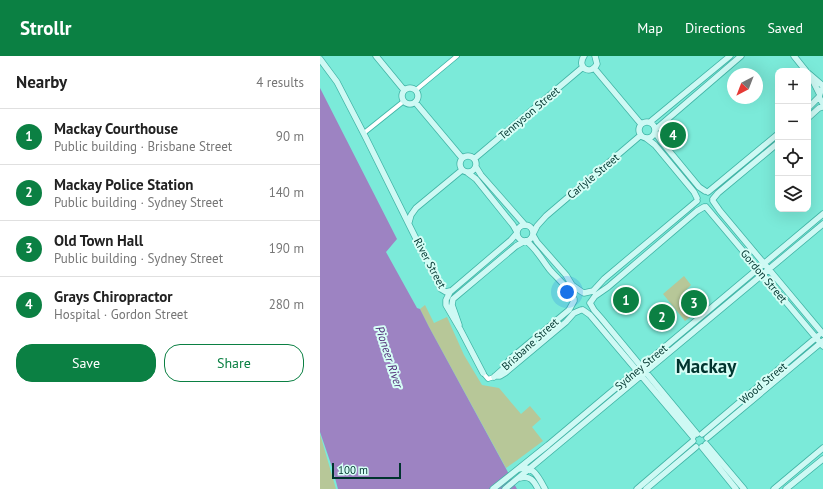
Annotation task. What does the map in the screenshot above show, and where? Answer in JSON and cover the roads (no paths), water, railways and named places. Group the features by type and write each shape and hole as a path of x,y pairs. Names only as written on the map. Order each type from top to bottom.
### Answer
{"street":[{"path":"322,56 332,75"},
{"path":"376,56 404,90"},
{"path":"416,90 457,56"},
{"path":"584,56 581,62 583,67 590,70 594,68"},
{"path":"594,68 596,58 602,56"},
{"path":"705,207 700,205 694,191 655,145 643,136 639,128 642,124 650,122 730,56"},
{"path":"643,136 650,137 741,56"},
{"path":"794,56 803,68"},
{"name":"River Street","path":"320,59 332,75 364,133 410,223 441,289 446,292 451,290"},
{"name":"River Street","path":"320,64 336,88 357,128 364,133"},
{"name":"Tennyson Street","path":"474,159 583,67"},
{"path":"594,68 642,124"},
{"path":"811,78 821,91 823,104"},
{"path":"409,87 416,90 418,95 415,102 410,104 404,101 402,94 404,90 409,87"},
{"path":"811,104 821,91"},
{"path":"364,133 404,101"},
{"path":"415,102 462,158"},
{"path":"811,115 819,108 823,107"},
{"path":"650,122 654,125 660,141 699,187 712,195 713,200"},
{"name":"Carlyle Street","path":"533,235 537,226 546,216 643,136"},
{"path":"574,300 577,294 594,290 604,279 697,199 700,193 706,192 775,136"},
{"path":"582,310 588,308 595,295 608,287 697,211 710,205 718,193 775,146"},
{"path":"462,158 470,156 474,159 476,167 481,175 525,225 532,228 533,235 538,243 566,275 572,285 588,297 594,312 642,367 643,374"},
{"path":"462,158 460,165 462,170 476,179 513,225 520,239 525,241 533,248 566,287 577,307 590,315 636,371 643,374 744,489"},
{"path":"468,173 473,171 476,167"},
{"path":"410,223 411,215 416,208 462,170"},
{"name":"Gordon Street","path":"713,200 717,208 823,333"},
{"name":"Gordon Street","path":"705,207 816,338 822,343"},
{"path":"402,208 408,211 416,208"},
{"name":"Sydney Street","path":"493,489 642,367 823,214"},
{"name":"Carlyle Street","path":"525,225 546,216"},
{"name":"Sydney Street","path":"506,489 823,224"},
{"path":"457,295 453,295 451,290 511,240 520,227 525,225"},
{"path":"460,329 452,304 453,300 516,245 530,239 533,235"},
{"name":"River Street","path":"451,290 446,298 446,304 453,318 483,373 488,379 495,377"},
{"name":"Brisbane Street","path":"495,377 503,374 511,364 568,311 574,300"},
{"name":"Brisbane Street","path":"511,364 567,321 574,313 582,310"},
{"name":"Wood Street","path":"700,440 823,333"},
{"name":"Wood Street","path":"639,488 657,472 671,464 822,343"},
{"path":"700,440 736,489"},
{"path":"548,445 556,448"},
{"path":"774,489 823,448"},
{"path":"786,489 823,459"},
{"name":"Wood Street","path":"646,489 661,477 671,464"},
{"path":"515,471 524,467 530,469 538,476 545,489"},
{"path":"657,472 661,477"},
{"path":"518,479 525,476 530,478 535,482 538,489"}],"water":[{"name":"Pioneer River","path":"320,88 397,239 386,252 417,308 420,309 517,489 338,489 320,432"}],"place":[{"name":"Grays Chiropractor","path":"673,135"},
{"name":"Mackay Courthouse","path":"626,300"},
{"name":"Old Town Hall","path":"694,303"},
{"name":"Mackay Police Station","path":"662,317"}],"district":[{"name":"Mackay","path":"706,366"}]}
